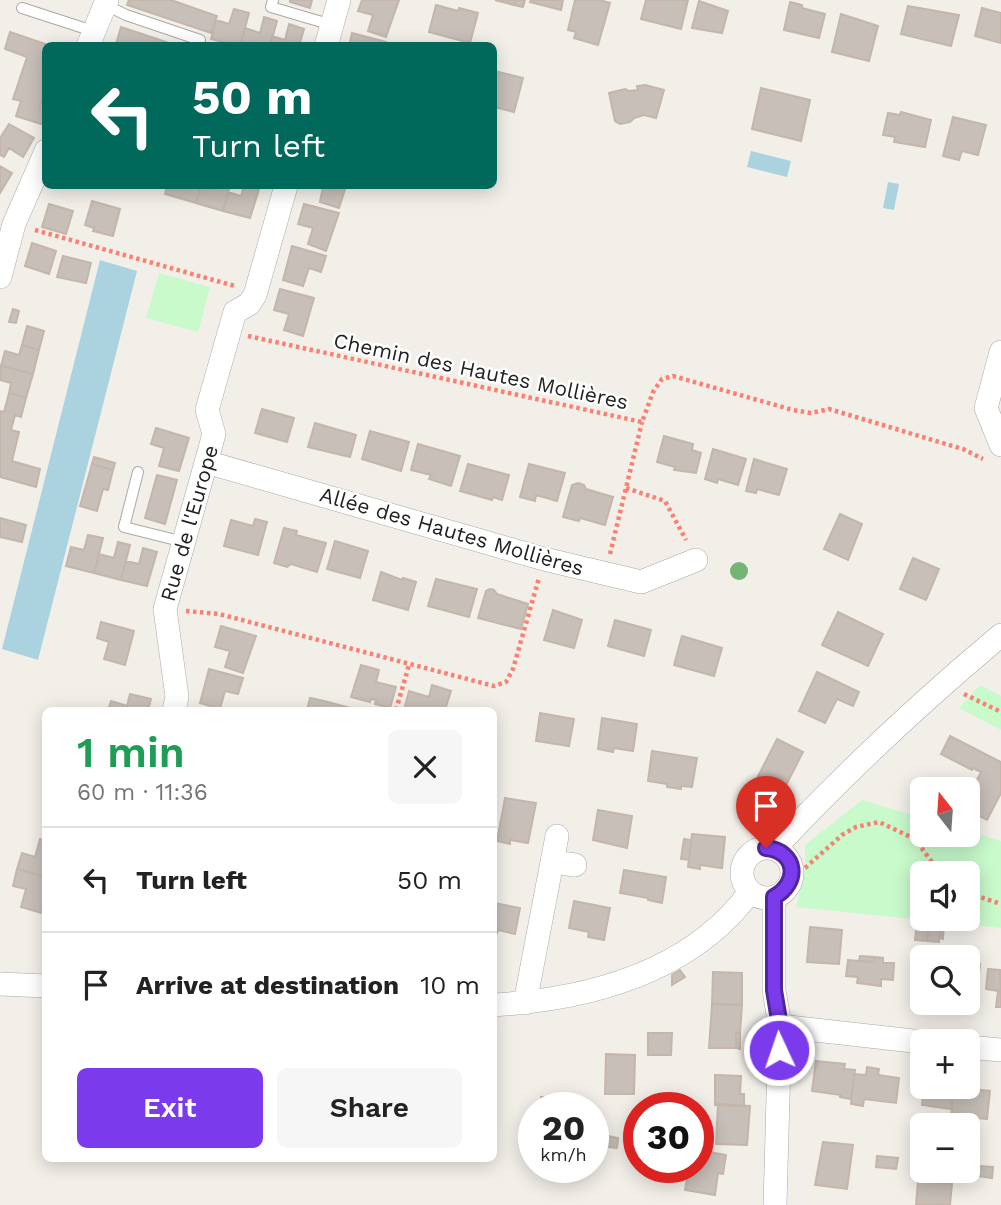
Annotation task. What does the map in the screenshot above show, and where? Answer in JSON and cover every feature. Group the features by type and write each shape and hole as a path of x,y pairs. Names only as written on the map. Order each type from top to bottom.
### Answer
{"street":[{"path":"329,35 338,0"},
{"path":"90,38 106,2"},
{"path":"0,278 15,225 42,161"},
{"name":"Rue de l'Europe","path":"175,707 177,697 165,609 214,433 207,410 235,312 249,304 255,295 285,189"},
{"path":"993,453 986,408 1001,352"},
{"name":"Allée des Hautes Mollières","path":"206,462 544,559 641,582 696,560"},
{"path":"774,849 942,685 1001,635"},
{"path":"525,1003 564,863 557,836"},
{"path":"774,849 787,858 792,873 787,888 774,897 758,896 750,892 742,877 745,861 758,850 774,849"},
{"path":"497,1005 579,995 632,978 697,944 733,915 750,892"},
{"path":"774,897 774,990 780,1026 775,1205"},
{"path":"0,984 42,986"},
{"path":"780,1026 910,1041"},
{"path":"980,1048 1001,1050"}],"lane":[{"path":"273,0 271,7 329,35"},
{"path":"106,2 125,15 201,40"},
{"path":"22,8 90,38"},
{"path":"138,472 124,527 184,542"}],"path":[{"path":"15,225 244,289 249,304"},
{"name":"Chemin des Hautes Mollières","path":"248,336 642,422 653,392 662,379 673,376 793,410 811,413 829,409 963,449 993,453"},
{"path":"605,574 642,422"},
{"path":"626,488 665,501 696,560"},
{"path":"165,609 219,614 494,687 506,682 513,669 544,559"},
{"path":"397,707 409,665"},
{"path":"942,685 1001,712"},
{"path":"792,873 805,868 842,835 856,827 879,822 915,839 931,861"},
{"path":"980,897 1001,904"}],"green space":[{"path":"159,273 210,287 198,332 146,318"},
{"path":"980,685 1001,696 1001,730 959,708"},
{"path":"862,800 910,814 910,847 980,847 980,835 1001,841 1001,928 980,926 980,861 910,861 910,919 796,907 805,868 805,845"}],"water":[{"path":"751,151 791,161 787,177 747,167"},
{"path":"888,182 899,184 894,210 883,208"},
{"path":"100,260 137,271 38,660 2,649"}],"building":[{"path":"129,0 171,0 217,16 211,33 127,5"},
{"path":"290,0 312,0 310,8"},
{"path":"362,0 399,0 386,37 368,31 373,15 358,11"},
{"path":"495,0 516,0 514,5"},
{"path":"516,0 525,0 523,7 514,5"},
{"path":"563,0 561,10 530,2"},
{"path":"575,0 600,0 610,3 598,45 574,38 576,32 568,30"},
{"path":"646,0 688,0 681,29 641,19"},
{"path":"699,1 728,11 722,33 692,28"},
{"path":"790,2 825,14 819,38 784,30"},
{"path":"436,5 478,13 470,42 429,32"},
{"path":"908,6 959,15 951,46 901,34"},
{"path":"982,8 1001,13 1001,43 975,36"},
{"path":"234,9 249,13 241,42 211,39 216,20 229,24"},
{"path":"841,14 878,26 869,61 832,52"},
{"path":"264,17 277,21 271,42 241,42 245,28 260,33"},
{"path":"289,24 304,29 300,42 271,42 272,36 285,40"},
{"path":"121,27 166,42 117,42"},
{"path":"10,32 42,43 42,124 16,116 21,101 13,99 27,57 5,49"},
{"path":"352,33 386,42 350,42"},
{"path":"497,72 523,78 514,112 497,108"},
{"path":"645,85 664,90 656,118 644,115 630,122 620,124 615,121 609,93 625,89 638,90 637,86"},
{"path":"761,88 810,100 801,141 752,129"},
{"path":"901,112 931,120 925,147 894,142 895,137 883,135 888,113 900,115"},
{"path":"953,117 986,125 978,155 962,151 959,160 943,156"},
{"path":"9,124 34,138 23,157 9,148 4,157 0,155 0,138"},
{"path":"0,166 12,173 0,193"},
{"path":"166,189 200,189 196,203 165,194"},
{"path":"200,189 229,189 223,211 196,203"},
{"path":"243,189 259,189 250,218 223,211 228,192 241,196"},
{"path":"322,189 345,189 339,208 320,202"},
{"path":"92,201 120,209 113,236 93,231 94,228 85,225"},
{"path":"49,204 73,211 66,234 42,227"},
{"path":"304,204 339,213 326,251 308,244 313,228 298,224"},
{"path":"32,243 56,251 49,274 25,266"},
{"path":"292,246 326,256 321,272 309,268 303,286 283,280"},
{"path":"63,256 91,263 86,283 57,277"},
{"path":"280,289 314,298 303,336 284,330 289,314 274,310"},
{"path":"13,309 19,311 16,323 9,322"},
{"path":"27,326 44,331 39,350 22,345"},
{"path":"22,345 39,350 33,374 1,366 5,351 19,355"},
{"path":"1,366 33,374 26,398 9,393 11,383 0,380"},
{"path":"9,393 26,398 21,417 15,415 11,430 19,432 12,461 40,469 36,487 0,477 0,411 4,412"},
{"path":"262,409 294,418 287,442 255,433"},
{"path":"315,423 356,435 350,457 308,447"},
{"path":"156,428 189,438 179,471 159,466 164,448 151,444"},
{"path":"370,431 409,442 401,471 362,459"},
{"path":"664,436 693,444 692,450 701,453 696,473 674,470 675,467 657,462"},
{"path":"418,444 460,456 451,486 429,479 431,475 411,470"},
{"path":"713,449 746,459 738,485 718,479 717,483 705,479"},
{"path":"94,457 115,463 113,470 92,464"},
{"path":"754,459 787,469 779,495 757,489 756,493 746,491"},
{"path":"92,464 113,470 108,490 103,489 97,511 80,506"},
{"path":"468,464 509,475 502,500 460,491"},
{"path":"529,464 565,473 557,501 536,495 535,501 520,497"},
{"path":"157,475 177,480 165,524 145,518"},
{"path":"578,483 586,489 613,497 605,525 580,518 579,521 563,517 572,485"},
{"path":"840,514 862,524 848,560 824,549"},
{"path":"0,518 26,525 22,542 0,537"},
{"path":"255,519 267,522 258,555 224,546 231,520 253,526"},
{"path":"284,528 297,531 296,535 326,543 317,572 291,564 287,567 274,563"},
{"path":"88,535 103,538 94,573 66,566 71,547 84,550"},
{"path":"335,541 368,551 360,578 327,569"},
{"path":"118,542 130,545 121,580 94,573 99,554 114,558"},
{"path":"143,548 157,552 147,586 121,580 126,561 139,564"},
{"path":"913,558 939,569 926,600 900,589"},
{"path":"381,572 416,582 408,610 373,600"},
{"path":"436,579 477,589 469,617 428,606"},
{"path":"490,589 528,604 521,629 478,618 486,591"},
{"path":"553,610 582,620 574,648 544,640"},
{"path":"838,612 883,634 868,666 822,645"},
{"path":"615,620 651,630 644,656 608,646"},
{"path":"101,622 134,631 125,665 104,659 109,642 97,638"},
{"path":"221,626 256,636 243,673 225,667 230,651 215,647"},
{"path":"682,636 722,648 714,676 674,665"},
{"path":"361,665 379,670 376,682 396,687 390,707 375,704 376,700 371,699 370,702 351,697"},
{"path":"209,669 243,678 238,694 225,691 221,707 200,703"},
{"path":"817,672 859,692 853,706 837,699 825,723 799,711"},
{"path":"432,685 451,691 446,707 405,707 409,691 429,697"},
{"path":"130,694 151,699 149,707 109,707 111,701 127,706"},
{"path":"310,698 347,707 308,707"},
{"path":"540,713 574,719 569,746 536,741"},
{"path":"602,718 637,724 633,751 614,748 613,752 598,749"},
{"path":"950,736 1001,762 1001,793 987,820 980,816 978,777 981,772 941,754"},
{"path":"777,739 803,752 785,787 778,783 771,797 752,788"},
{"path":"652,751 697,758 692,787 681,786 681,789 648,781"},
{"path":"505,798 536,803 528,843 510,840 510,844 497,841"},
{"path":"598,810 632,816 627,848 593,840"},
{"path":"692,834 725,837 722,868 700,865 700,869 688,867"},
{"path":"40,839 42,840 42,876 17,869 22,853 35,857"},
{"path":"684,839 691,840 689,860 681,859"},
{"path":"17,869 42,876 42,913 21,907 26,889 13,886"},
{"path":"624,870 666,877 662,903 620,893"},
{"path":"574,901 610,908 604,940 588,937 589,932 569,928"},
{"path":"497,904 520,908 515,934 498,930 497,933"},
{"path":"810,927 842,930 839,964 807,962"},
{"path":"916,931 928,931 927,941 915,940"},
{"path":"928,931 940,931 939,942 927,941"},
{"path":"860,956 875,957 874,962 859,961"},
{"path":"875,957 883,958 883,963 894,963 893,980 881,979 881,986 857,983 858,977 846,976 848,960 874,962"},
{"path":"988,969 1000,970 1001,1007 996,1007 998,991 986,989"},
{"path":"680,970 685,977 672,985 672,975"},
{"path":"713,972 742,973 742,1005 712,1004"},
{"path":"712,1004 742,1005 736,1048 709,1048"},
{"path":"648,1033 672,1033 671,1055 648,1055"},
{"path":"736,1033 740,1033 740,1049 736,1048"},
{"path":"606,1054 635,1055 634,1092 605,1092"},
{"path":"816,1061 845,1064 844,1069 855,1070 851,1099 812,1091"},
{"path":"867,1067 879,1069 878,1075 899,1078 896,1103 864,1099 863,1106 851,1104 854,1074 866,1075"},
{"path":"715,1075 741,1076 740,1094 744,1094 744,1106 715,1105"},
{"path":"980,1090 990,1091 987,1119 980,1118 980,1113 951,1113 953,1099 980,1099"},
{"path":"923,1099 952,1099 951,1109 922,1105"},
{"path":"718,1104 750,1106 747,1145 716,1144"},
{"path":"609,1136 618,1138 617,1148 609,1147"},
{"path":"823,1142 853,1145 847,1189 815,1185"},
{"path":"714,1153 726,1155 723,1174 718,1173 715,1195 685,1190 686,1183 714,1183"},
{"path":"877,1156 898,1158 896,1169 876,1167"},
{"path":"980,1166 993,1167 992,1178 980,1176"},
{"path":"918,1183 952,1184 950,1205 916,1205"}],"route":[{"path":"766,848 774,849 787,858 792,873 787,888 774,897 774,990 780,1026 779,1050"}]}
